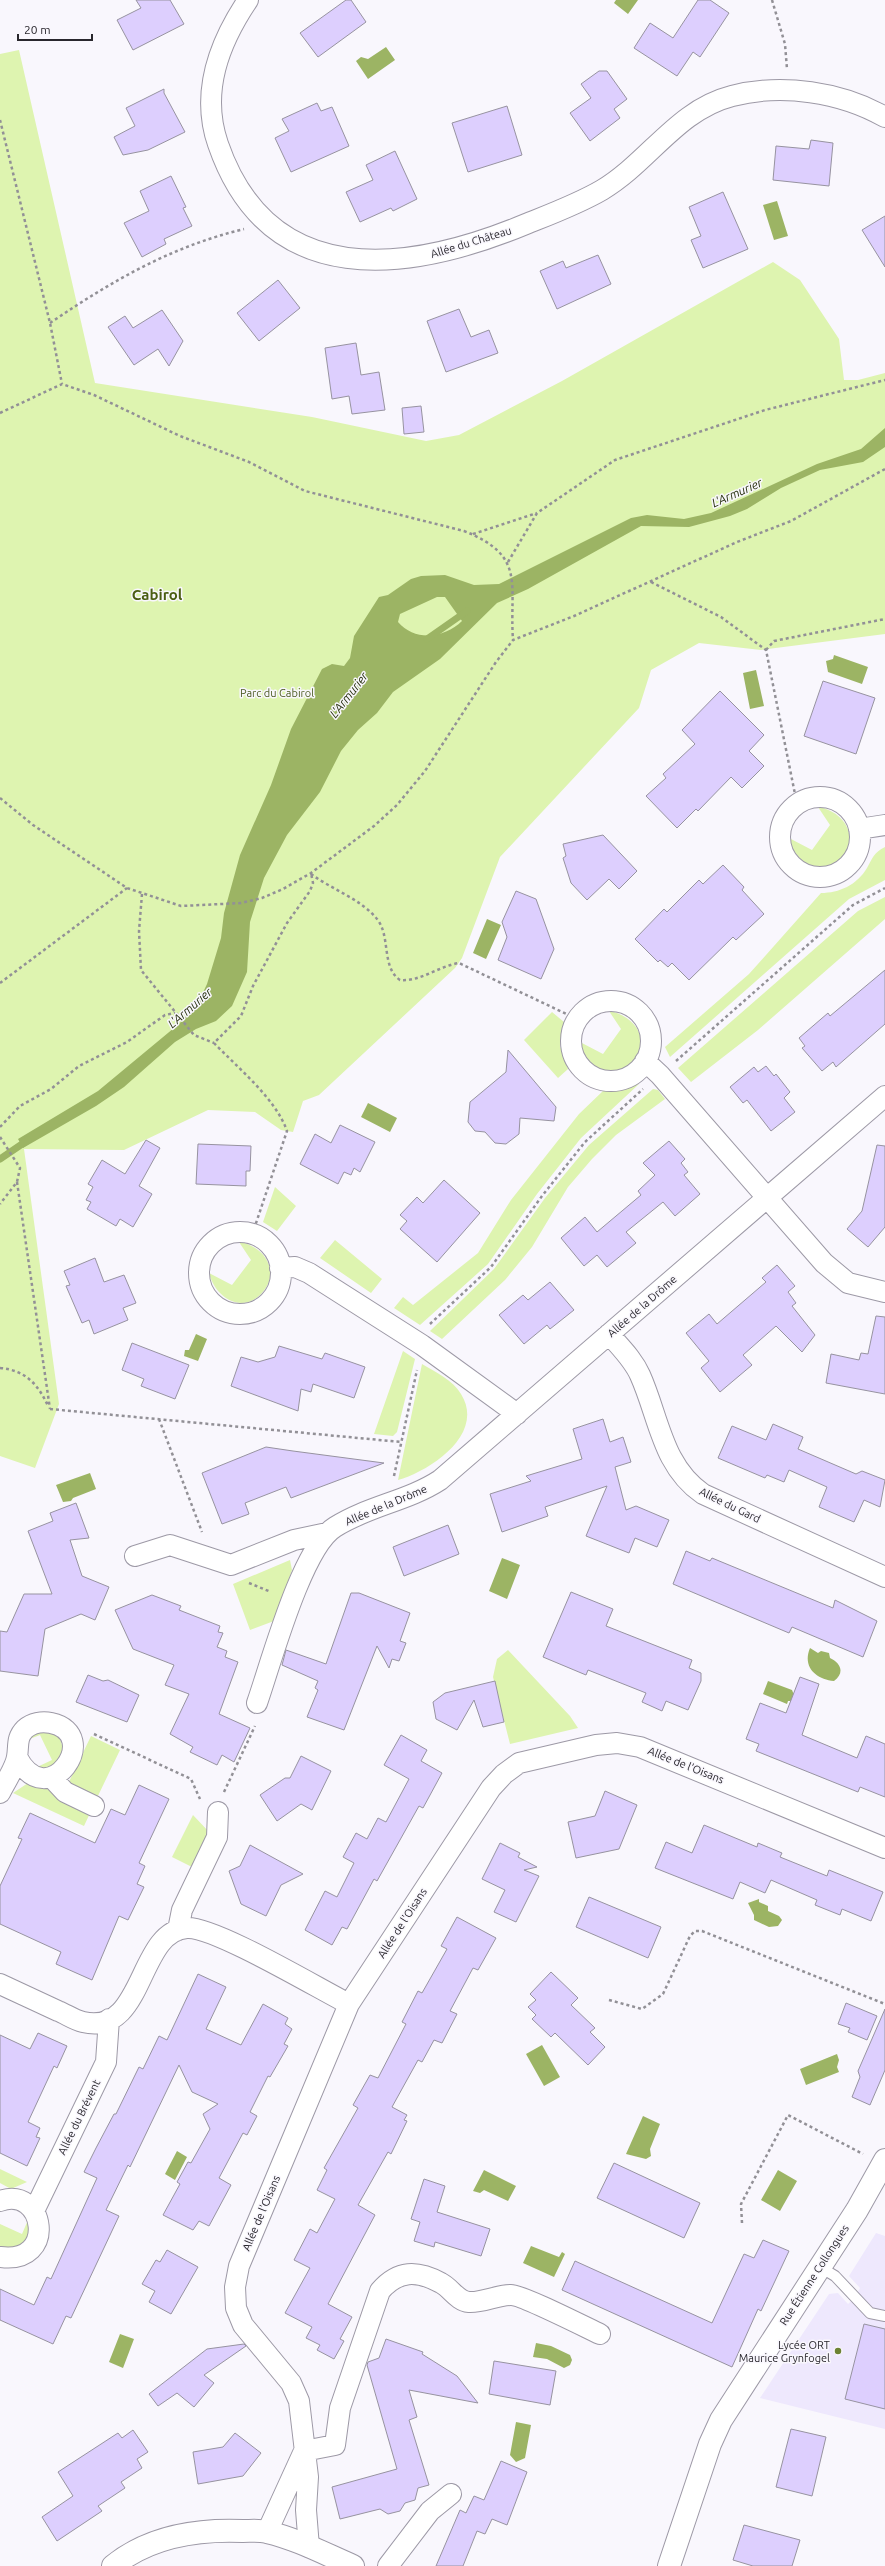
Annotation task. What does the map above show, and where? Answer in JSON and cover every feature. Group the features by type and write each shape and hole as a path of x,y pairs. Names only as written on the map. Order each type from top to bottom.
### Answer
{"main road":[{"name":"Rue Étienne Collongues","path":"669,2566 710,2444 721,2420 857,2210 884,2162"},
{"path":"113,2566 150,2544 179,2534 210,2531 267,2532 309,2547 353,2566"}],"street":[{"name":"Allée du Château","path":"248,0 221,45 214,69 213,115 216,138 231,175 249,204 268,223 301,245 341,256 389,260 414,258 444,252 504,233 604,189 677,125 712,102 735,95 788,91 844,98 885,117"},
{"path":"811,798 827,798 837,802 853,814 859,829 860,843 854,857 846,868 833,875 819,877 805,874 793,866 784,855 780,841 781,827 787,814 797,804 811,798"},
{"path":"859,829 885,825"},
{"path":"613,1000 626,1003 638,1011 646,1022 651,1035 650,1049 645,1061 637,1071 626,1078 614,1080 601,1079 589,1074 580,1066 574,1055 571,1036 577,1019 587,1008 599,1002 613,1000"},
{"path":"645,1061 660,1075 835,1274 848,1283 885,1292"},
{"name":"Allée de la Drôme","path":"135,1556 170,1545 225,1564 238,1564 294,1540 327,1533 343,1523 419,1493 440,1480 885,1096"},
{"path":"234,1233 252,1235 270,1245 277,1256 280,1268 280,1281 274,1294 266,1304 254,1311 241,1314 227,1312 215,1306 205,1296 200,1283 199,1270 202,1256 210,1245 221,1237 234,1233"},
{"path":"280,1268 295,1267 309,1273 422,1345 517,1414"},
{"name":"Allée du Gard","path":"609,1334 629,1356 640,1374 668,1455 686,1482 703,1494 885,1577"},
{"name":"Allée de la Drôme","path":"257,1702 309,1560 327,1533"},
{"path":"46,1722 56,1724 65,1730 71,1739 72,1753 67,1767 51,1777 40,1778 30,1774 22,1767 17,1757 16,1746 19,1736 26,1728 36,1723 46,1722"},
{"name":"Allée de l'Oisans","path":"309,2547 306,2510 308,2477 304,2451 304,2427 299,2401 291,2383 244,2325 236,2308 235,2287 239,2266 349,2004 491,1788 504,1774 520,1763 596,1745 617,1743 640,1747 885,1848"},
{"path":"0,1793 17,1757"},
{"path":"51,1777 65,1792 94,1806"},
{"path":"178,1930 182,1910 217,1837 218,1812"},
{"path":"0,1984 83,2022 109,2019 122,2010 132,1998 159,1944 178,1930 196,1929 217,1935 349,2004"},
{"name":"Allée du Brévent","path":"34,2211 106,2062 109,2019"},
{"path":"0,2201 16,2200 26,2204 34,2211 39,2223 39,2235 34,2247 24,2255 12,2259 0,2257"},
{"path":"304,2451 335,2445 340,2408 380,2291 389,2281 399,2274 410,2273 442,2284 454,2295 468,2302 512,2295 600,2334"},
{"name":"Allée de l'Oisans","path":"267,2532 304,2451"},
{"path":"388,2566 430,2511 451,2494"}],"lane":[{"path":"820,2267 835,2276 870,2313 885,2316"}],"path":[{"path":"772,0 786,44 788,91"},
{"path":"0,120 50,323 62,384"},
{"path":"50,323 114,280 144,265 210,239 268,223"},
{"path":"473,535 537,513 615,460 765,410 885,380"},
{"path":"0,413 62,384 94,395 180,436 249,462 305,491 473,535 493,545 508,562 511,578 513,640"},
{"path":"0,798 33,825 127,888 142,894 181,906 224,905 262,898 283,890 311,873 374,826 396,805 425,771 496,662 513,640 650,582 737,542 791,521 885,469"},
{"path":"508,562 537,513"},
{"path":"650,582 721,617 766,650 797,804"},
{"path":"766,650 774,642 885,619"},
{"path":"311,873 325,885 368,910 377,919 384,934 390,966 393,973 400,980 415,979 446,965 458,963 577,1019"},
{"path":"214,1043 242,1016 253,986 287,923 310,891 313,883 311,873"},
{"path":"0,983 127,888"},
{"path":"394,1503 393,1482 425,1328 491,1267 542,1196 585,1142 853,905 885,888"},
{"path":"142,894 139,931 141,970 194,1035 214,1043 270,1102 283,1119 287,1131 252,1235"},
{"path":"0,1127 20,1106 51,1090 79,1066 127,1042 165,1015 175,1013"},
{"path":"0,1137 14,1156 20,1168 17,1182 50,1408"},
{"path":"0,1204 17,1182"},
{"path":"0,1368 13,1369 26,1375 42,1394 50,1408"},
{"path":"50,1408 401,1442"},
{"path":"159,1419 212,1559"},
{"path":"244,1581 259,1587"},
{"path":"71,1739 89,1732 191,1780 199,1799 218,1812 225,1791 260,1715 257,1702"},
{"path":"609,2000 642,2009 663,1994 690,1936 695,1931 702,1931 885,2004"},
{"path":"742,2224 741,2204 788,2115 884,2162"}],"shaded area":[{"name":"Lycée ORT Maurice Grynfogel","path":"876,2233 885,2236 885,2429 760,2398 829,2294 838,2293 848,2304 855,2297 860,2288 849,2276"}],"green space":[{"name":"Parc du Cabirol","path":"19,50 95,383 312,417 426,441 459,435 562,381 773,262 800,280 839,339 844,380 858,380 885,373 885,634 761,650 699,643 651,670 639,708 500,857 462,958 455,968 319,1095 303,1101 293,1132 281,1130 255,1112 208,1110 124,1150 24,1149 59,1404 35,1468 0,1456 0,54"},
{"path":"818,807 835,813 846,826 849,833 850,842 847,850 841,858 833,864 825,867 809,865 803,861 792,847 789,838 812,850 830,825"},
{"path":"885,847 885,880 849,899 670,1057 665,1047 749,974 821,893 841,890 853,883 863,874 876,853"},
{"path":"885,897 885,919 758,1030 691,1082 678,1068 858,911"},
{"path":"609,1011 618,1013 633,1023 641,1037 641,1045 638,1054 632,1062 616,1072 608,1072 593,1065 583,1051 580,1042 603,1054 621,1029"},
{"path":"552,1012 564,1022 560,1046 568,1069 558,1078 524,1040"},
{"path":"639,1084 581,1138 537,1194 488,1264 420,1325 394,1308 403,1297 413,1305 478,1253 511,1200 579,1114 604,1090 616,1090"},
{"path":"653,1089 658,1090 665,1099 616,1135 592,1159 568,1187 532,1247 505,1280 442,1339 430,1331 494,1269 545,1198 589,1145"},
{"path":"275,1187 296,1206 277,1231 263,1222"},
{"path":"335,1240 382,1279 371,1293 320,1258"},
{"path":"239,1242 256,1248 267,1260 270,1268 268,1285 262,1293 246,1303 238,1303 223,1296 212,1282 209,1273 232,1285 251,1260"},
{"path":"403,1351 415,1359 397,1432 393,1436 374,1434"},
{"path":"422,1364 443,1377 458,1389 467,1409 466,1423 460,1436 451,1449 425,1468 398,1480"},
{"path":"290,1560 292,1570 274,1621 250,1630 233,1584"},
{"path":"508,1650 570,1716 578,1728 510,1744 493,1677 497,1659"},
{"path":"44,1730 59,1736 64,1751 51,1770 35,1768 52,1760 40,1735 27,1740 29,1735"},
{"path":"91,1736 120,1750 96,1800 67,1786"},
{"path":"31,1781 91,1811 84,1826 13,1793"},
{"path":"193,1815 210,1833 194,1868 172,1857"},
{"path":"0,2169 27,2182 11,2189 0,2183"},
{"path":"28,2220 31,2234 20,2247 0,2248 0,2224 22,2234"}],"water":[{"path":"616,0 638,0 628,14 614,3"},
{"path":"386,47 395,60 368,79 356,61 361,57 368,59"},
{"path":"777,201 788,236 774,240 763,205"},
{"path":"885,428 885,447 863,462 820,470 781,488 747,509 730,516 689,527 641,526 528,589 497,603 440,659 393,692 377,713 358,730 341,751 320,792 287,835 264,878 250,922 247,972 232,1006 216,1021 196,1029 175,1042 124,1087 96,1106 23,1148 18,1139 98,1091 180,1023 200,999 207,984 221,938 224,913 240,855 271,785 291,729 322,669 332,664 344,666 350,658 354,636 379,597 388,595 411,579 421,576 445,575 474,585 499,584 631,518 647,515 684,519 711,513 817,464 861,449","holes":["437,597 445,597 462,621 455,627 439,634 421,635 413,633 398,622 400,614"]},
{"path":"834,655 868,667 862,684 828,672 826,661 833,659"},
{"path":"756,670 764,706 750,709 743,673"},
{"path":"487,919 501,925 486,959 473,953"},
{"path":"368,1103 397,1118 390,1132 361,1117"},
{"path":"196,1334 207,1339 198,1361 184,1356 185,1350 189,1350"},
{"path":"90,1473 96,1489 73,1498 71,1501 63,1502 56,1485"},
{"path":"502,1558 520,1565 507,1599 489,1591"},
{"path":"810,1648 818,1653 821,1651 829,1653 830,1658 839,1665 840,1675 834,1681 822,1678 812,1671 808,1661"},
{"path":"768,1681 792,1690 794,1695 792,1701 788,1701 787,1704 763,1694"},
{"path":"759,1899 759,1902 768,1906 768,1911 779,1916 782,1920 778,1926 769,1927 754,1920 754,1915 748,1903"},
{"path":"542,2045 560,2077 544,2086 526,2054"},
{"path":"837,2054 839,2060 837,2067 839,2072 806,2085 800,2069"},
{"path":"643,2116 660,2124 650,2149 651,2156 646,2159 626,2154"},
{"path":"177,2151 187,2157 175,2180 165,2174"},
{"path":"484,2170 516,2186 508,2201 484,2190 480,2193 473,2191"},
{"path":"778,2170 797,2181 780,2211 761,2200"},
{"path":"531,2246 559,2257 562,2252 565,2254 554,2277 523,2263"},
{"path":"120,2334 134,2339 123,2368 109,2362"},
{"path":"536,2343 551,2346 570,2355 572,2360 570,2365 564,2368 547,2359 533,2357"},
{"path":"516,2422 531,2425 525,2458 516,2462 510,2455"}],"building":[{"path":"136,0 170,0 184,24 133,50 117,20 141,8"},
{"path":"346,0 351,0 366,22 318,57 300,33"},
{"path":"698,0 710,0 729,13 700,57 693,52 677,76 634,48 650,23 673,38"},
{"path":"599,71 607,71 627,99 614,109 620,118 590,141 570,113 591,98 581,84"},
{"path":"164,89 164,93 185,132 148,150 123,155 114,137 135,126 126,108"},
{"path":"317,103 321,111 332,107 349,146 291,172 275,138 289,131 282,119"},
{"path":"507,106 522,155 468,172 452,123"},
{"path":"811,140 833,143 829,186 773,180 776,146 809,149"},
{"path":"395,151 417,199 393,211 391,208 360,222 346,192 373,180 366,165"},
{"path":"171,176 186,207 183,208 192,226 164,239 166,244 142,257 124,223 149,211 140,191"},
{"path":"723,192 748,249 703,268 691,240 701,236 689,207"},
{"path":"885,216 885,267 862,230"},
{"path":"598,255 611,284 557,309 540,271 563,261 566,268"},
{"path":"278,280 300,308 259,341 237,313"},
{"path":"459,309 471,337 489,330 498,353 446,372 427,321"},
{"path":"162,310 183,341 169,366 158,349 134,365 108,327 125,316 133,328"},
{"path":"356,343 361,375 379,372 385,410 352,414 349,396 332,399 325,348"},
{"path":"421,406 424,432 404,434 402,408"},
{"path":"823,681 875,698 856,754 804,736"},
{"path":"720,691 764,735 749,751 764,766 742,788 731,777 698,811 696,809 677,828 646,796 666,778 663,774 695,744 682,730"},
{"path":"603,835 637,871 619,889 609,879 587,900 571,883 563,858 566,856 563,844"},
{"path":"723,865 744,887 742,890 764,914 736,940 733,937 689,980 672,963 668,967 660,960 658,962 635,939 664,909 667,912 699,880 703,884"},
{"path":"516,891 536,899 554,949 541,979 498,960 507,937 502,922"},
{"path":"885,970 885,1024 836,1067 833,1062 822,1071 802,1048 805,1046 799,1038 828,1013 830,1016"},
{"path":"508,1050 556,1107 554,1121 520,1118 519,1134 506,1144 495,1143 485,1132 475,1131 468,1122 470,1102 506,1072"},
{"path":"766,1066 774,1076 776,1074 790,1092 784,1098 795,1112 771,1131 747,1100 743,1103 730,1087 754,1067 758,1072"},
{"path":"340,1125 375,1142 360,1172 354,1168 351,1175 344,1172 338,1184 300,1164 315,1134 331,1143"},
{"path":"146,1140 160,1148 139,1186 152,1194 133,1227 120,1219 116,1226 87,1209 91,1202 86,1200 93,1187 88,1184 102,1160 125,1174"},
{"path":"669,1141 685,1159 681,1163 688,1172 684,1175 700,1194 675,1216 663,1202 626,1232 636,1243 607,1267 597,1255 584,1266 561,1238 585,1217 597,1232 641,1195 638,1191 655,1175 643,1163"},
{"path":"198,1144 251,1146 250,1171 246,1171 246,1186 196,1184"},
{"path":"877,1145 885,1146 885,1227 868,1247 847,1229 862,1211"},
{"path":"444,1180 480,1213 437,1262 400,1229 407,1221 400,1215 417,1197 423,1203"},
{"path":"95,1258 104,1282 124,1275 136,1303 123,1308 128,1320 94,1334 89,1320 82,1323 66,1286 70,1285 64,1271"},
{"path":"777,1265 795,1286 788,1292 796,1303 792,1306 815,1335 802,1352 776,1326 743,1355 752,1365 720,1392 701,1368 709,1361 686,1333 709,1314 717,1324 766,1282 762,1278"},
{"path":"550,1282 574,1310 550,1329 547,1325 524,1344 499,1315 523,1295 528,1300"},
{"path":"876,1316 885,1317 885,1394 826,1383 831,1354 859,1360 861,1353 868,1354"},
{"path":"132,1343 189,1365 175,1399 141,1386 144,1379 122,1370"},
{"path":"279,1346 322,1359 325,1353 365,1367 354,1398 313,1384 311,1392 301,1389 298,1411 231,1386 241,1357 258,1362 275,1357"},
{"path":"603,1419 610,1442 623,1437 631,1462 615,1467 626,1510 636,1506 669,1520 657,1547 635,1538 629,1553 586,1536 607,1486 545,1507 548,1516 502,1532 490,1494 531,1481 526,1476 582,1459 573,1429"},
{"path":"773,1424 803,1437 798,1449 856,1474 862,1471 885,1480 880,1507 864,1500 854,1522 819,1507 827,1487 789,1470 784,1482 767,1475 765,1478 718,1458 732,1426 766,1440"},
{"path":"266,1447 384,1463 291,1498 286,1487 245,1503 249,1514 222,1524 202,1473"},
{"path":"76,1503 89,1538 70,1540 82,1576 109,1587 95,1620 81,1614 45,1629 38,1676 0,1671 0,1631 7,1632 24,1594 52,1594 28,1531 53,1521 50,1513"},
{"path":"448,1525 459,1554 404,1576 393,1547"},
{"path":"686,1551 710,1561 712,1558 833,1608 835,1600 877,1621 863,1657 792,1627 789,1633 673,1584"},
{"path":"571,1592 613,1609 606,1626 692,1660 689,1668 701,1673 701,1681 688,1710 666,1701 662,1711 642,1702 646,1693 588,1670 586,1675 543,1657"},
{"path":"351,1593 359,1593 410,1613 400,1641 406,1643 399,1661 392,1659 389,1668 377,1646 344,1730 307,1717 318,1690 315,1688 318,1681 282,1665 286,1650 326,1664"},
{"path":"152,1595 181,1606 179,1610 220,1626 218,1632 223,1633 217,1647 227,1651 225,1657 238,1662 219,1714 250,1728 234,1762 222,1755 217,1765 190,1752 193,1747 170,1734 189,1694 165,1685 174,1665 133,1649 115,1610"},
{"path":"88,1675 103,1681 108,1680 139,1695 127,1722 76,1702"},
{"path":"800,1677 819,1684 802,1735 857,1758 866,1736 885,1744 885,1797 860,1787 858,1792 756,1751 759,1744 746,1739 760,1703 786,1713"},
{"path":"495,1681 504,1722 483,1727 474,1700 457,1730 436,1719 433,1702 445,1693"},
{"path":"401,1735 427,1750 421,1761 442,1773 423,1808 419,1806 377,1881 374,1879 347,1929 342,1927 332,1945 305,1930 325,1891 337,1897 354,1863 343,1857 356,1833 367,1839 378,1818 386,1822 409,1779 384,1765"},
{"path":"301,1756 331,1771 312,1810 301,1804 277,1821 260,1795 285,1778 290,1778"},
{"path":"139,1785 169,1799 139,1863 145,1866 137,1884 144,1887 128,1920 119,1916 92,1980 56,1964 61,1952 0,1924 0,1886 22,1839 18,1838 30,1813 95,1843 111,1809 125,1815"},
{"path":"605,1791 637,1805 619,1849 576,1858 568,1822 595,1816"},
{"path":"704,1825 757,1847 758,1843 782,1853 780,1857 827,1876 829,1870 883,1892 871,1921 842,1909 840,1915 815,1905 817,1900 771,1880 765,1893 740,1882 733,1899 655,1868 666,1842 692,1853"},
{"path":"500,1843 520,1853 518,1857 537,1867 524,1870 539,1876 516,1922 494,1912 505,1890 482,1879"},
{"path":"250,1845 303,1874 281,1885 266,1916 241,1904 229,1871 240,1866"},
{"path":"589,1897 661,1927 648,1958 576,1927"},
{"path":"457,1917 496,1938 478,1970 473,1968 450,2011 457,2014 442,2043 434,2040 422,2062 418,2060 392,2107 407,2115 404,2120 407,2121 391,2154 388,2152 358,2205 375,2215 328,2304 352,2317 340,2339 344,2341 334,2359 317,2350 320,2345 306,2338 312,2327 285,2313 310,2268 294,2260 310,2229 317,2233 335,2199 317,2190 327,2170 324,2168 358,2108 353,2105 370,2075 378,2078 406,2024 402,2022 418,1991 422,1993 447,1949 441,1946"},
{"path":"551,1972 578,1998 571,2005 595,2028 590,2032 605,2047 588,2065 555,2033 551,2037 532,2019 536,2015 528,2007 536,2000 530,1994"},
{"path":"198,1974 226,1987 206,2029 241,2045 263,2004 288,2018 285,2024 292,2029 284,2044 288,2046 270,2077 268,2076 250,2112 257,2116 247,2135 243,2133 219,2178 231,2185 209,2226 199,2221 193,2230 163,2215 180,2184 177,2182 188,2162 191,2163 210,2129 203,2114 218,2104 192,2092 179,2065 130,2167 128,2165 106,2210 119,2216 71,2318 66,2316 53,2344 0,2320 0,2289 34,2305 47,2277 51,2279 97,2178 84,2172 114,2114 116,2114 139,2067 143,2069 159,2036 167,2040"},
{"path":"846,2003 877,2016 867,2040 848,2032 850,2028 838,2024"},
{"path":"885,2009 885,2070 870,2105 852,2097 860,2077 858,2071"},
{"path":"38,2033 67,2046 57,2068 54,2066 28,2122 40,2128 36,2137 40,2138 27,2166 0,2153 0,2035 30,2049"},
{"path":"614,2163 700,2203 684,2238 597,2198"},
{"path":"424,2179 445,2186 437,2212 490,2229 481,2256 435,2242 434,2247 414,2241 420,2222 411,2219"},
{"path":"763,2240 789,2251 761,2311 758,2309 732,2367 562,2290 575,2261 712,2323 744,2254 754,2258"},
{"path":"167,2250 198,2267 171,2314 149,2302 155,2291 142,2284 156,2260 160,2262"},
{"path":"864,2324 885,2329 885,2409 845,2399"},
{"path":"386,2339 423,2352 422,2354 457,2376 478,2403 409,2390 417,2417 409,2420 429,2485 418,2488 415,2500 405,2503 400,2511 388,2514 380,2509 340,2519 332,2487 397,2469 367,2365 368,2362 379,2358"},
{"path":"244,2344 246,2346 204,2375 214,2383 194,2407 177,2393 158,2406 149,2394 207,2349"},
{"path":"494,2361 556,2371 550,2405 489,2394"},
{"path":"791,2429 826,2437 812,2496 776,2487"},
{"path":"133,2430 148,2452 137,2459 142,2468 121,2482 125,2488 98,2506 102,2511 57,2541 42,2517 73,2496 58,2472 118,2433 122,2438"},
{"path":"235,2433 261,2453 243,2476 198,2484 193,2452 223,2447"},
{"path":"501,2461 527,2472 507,2525 492,2519 485,2534 477,2531 463,2566 436,2566 460,2510 466,2513 474,2496 484,2500"},
{"path":"744,2525 800,2540 792,2566 753,2566 733,2560"}],"waterway":[{"name":"L'Armurier","path":"427,639 467,611"},
{"name":"L'Armurier","path":"0,1159 28,1140"}],"place":[{"name":"Lycée ORT Maurice Grynfogel","path":"838,2351"}],"district":[{"name":"Cabirol","path":"157,595"}]}
